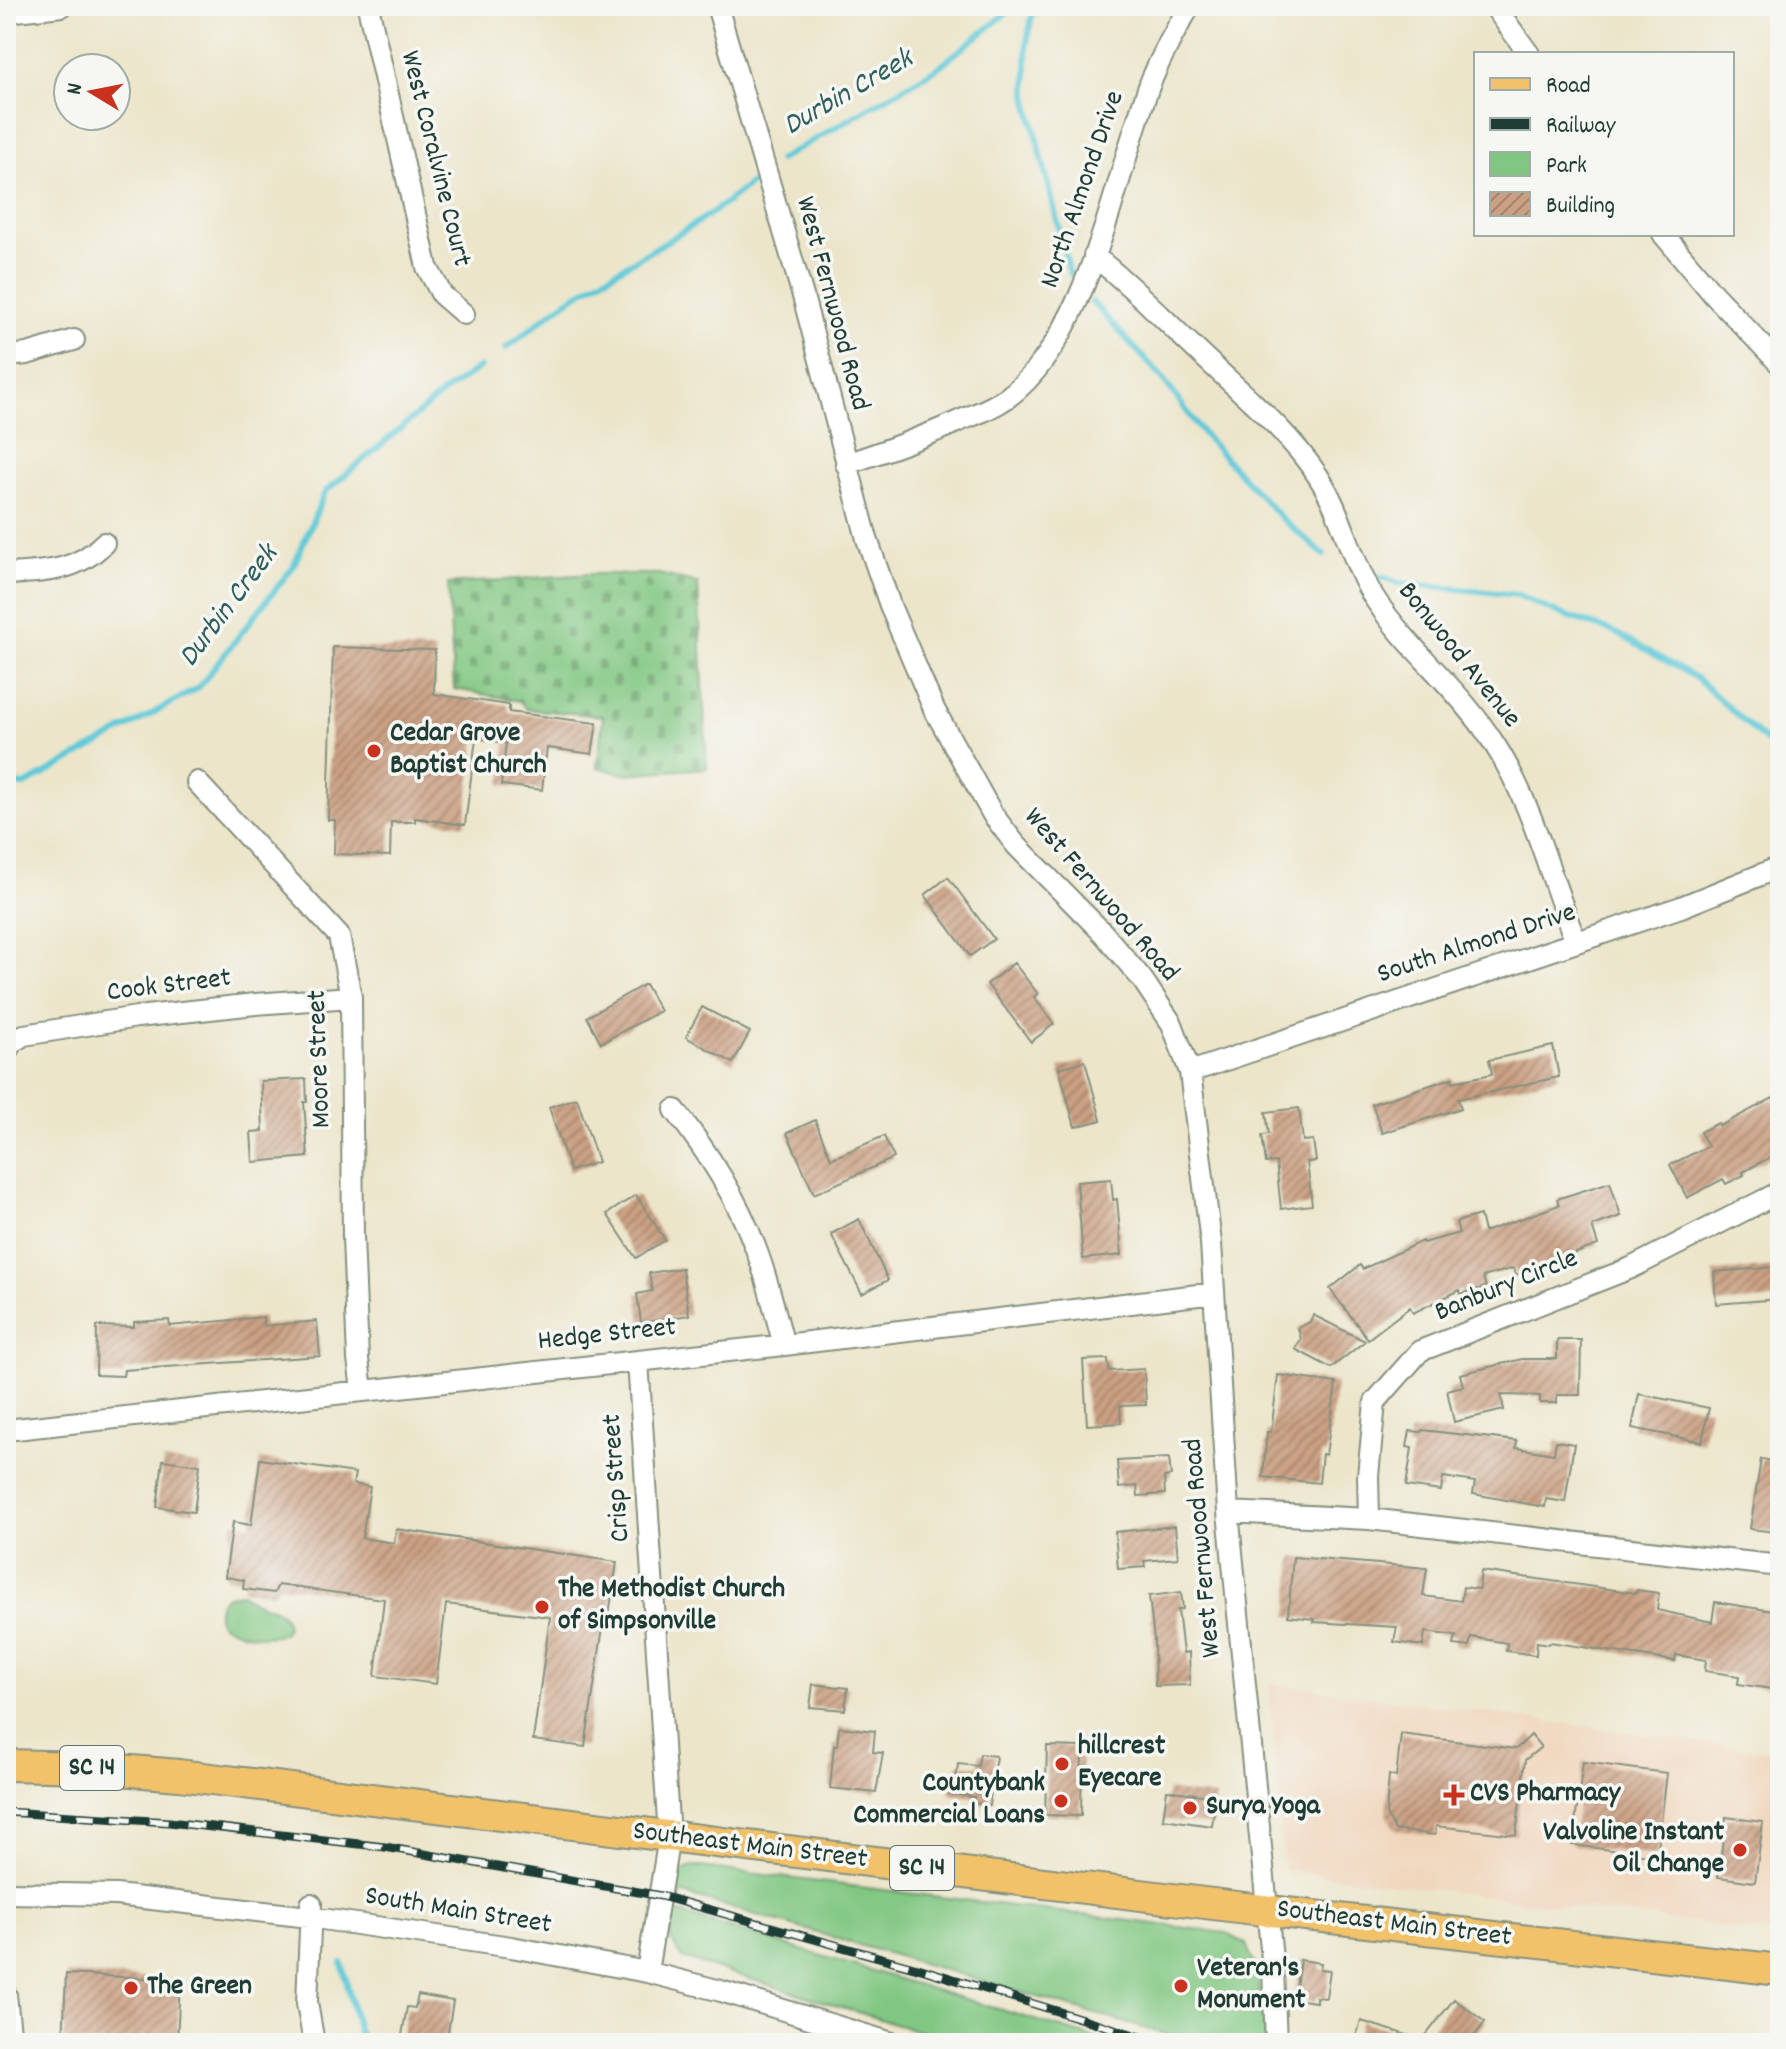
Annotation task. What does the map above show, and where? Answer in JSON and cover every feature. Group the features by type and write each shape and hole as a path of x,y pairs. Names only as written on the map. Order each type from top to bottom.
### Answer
{"main road":[{"name":"Southeast Main Street","path":"6,1765 84,1767 179,1775 1266,1910 1780,1970"}],"street":[{"path":"6,12 62,6"},
{"name":"West Coralvine Court","path":"368,6 427,267 442,295 464,314"},
{"name":"West Fernwood Road","path":"717,6 803,296 867,539 891,608 934,709 977,789 1016,845 1103,933 1142,979 1172,1024 1190,1072 1211,1243 1228,1512 1276,2043"},
{"name":"North Almond Drive","path":"846,464 907,444 992,407 1026,382 1049,351 1076,300 1111,212 1152,81 1190,6"},
{"path":"1494,6 1528,52"},
{"path":"1665,236 1714,295 1780,364"},
{"name":"Bonwood Avenue","path":"1094,256 1128,282 1270,421 1317,475 1336,506 1360,569 1377,602 1467,706 1511,770 1531,816 1576,942"},
{"path":"6,356 27,354 74,340"},
{"path":"6,574 63,569 89,558 104,543"},
{"name":"Moore Street","path":"197,782 339,936 351,997 353,1237 362,1390"},
{"name":"South Almond Drive","path":"1190,1072 1681,907 1780,867"},
{"name":"Cook Street","path":"6,1056 11,1043 24,1035 137,1017 351,997"},
{"path":"675,1110 711,1157 755,1245 784,1345"},
{"name":"Banbury Circle","path":"1369,1519 1368,1476 1375,1402 1420,1351 1631,1268 1780,1192"},
{"name":"Hedge Street","path":"6,1430 784,1345 1214,1293"},
{"name":"Crisp Street","path":"638,1361 669,1837 647,1972"},
{"path":"1228,1512 1369,1519 1780,1566"},
{"name":"South Main Street","path":"6,1893 116,1895 310,1910 647,1972 892,2043"},
{"path":"310,1910 307,2003 314,2043"},
{"path":"6,1995 11,2043"}],"shaded area":[{"path":"1269,1683 1780,1753 1780,1934 1284,1870"}],"green space":[{"path":"591,574 659,574 698,584 707,768 623,774 597,767 603,716 526,709 520,701 454,689 448,584"},
{"path":"242,1593 282,1614 287,1628 282,1634 249,1635 219,1622 218,1609 222,1601"},
{"path":"693,1866 1226,1933 1246,1944 1257,1971 1266,2043 1195,2043 677,1892 679,1873"},
{"path":"673,1911 1111,2043 958,2043 682,1958 670,1936 669,1924"}],"building":[{"name":"Cedar Grove Baptist Church","path":"333,647 435,650 434,694 509,705 509,712 597,723 592,754 547,748 542,790 501,785 506,743 476,738 465,825 415,818 415,822 391,822 390,856 334,854 335,820 328,820"},
{"path":"948,877 994,939 970,956 925,895"},
{"path":"1014,963 1038,994 1034,997 1054,1024 1031,1042 987,984"},
{"path":"645,984 660,1011 601,1043 587,1017"},
{"path":"702,1007 750,1032 733,1063 686,1037"},
{"path":"1553,1046 1559,1077 1458,1099 1461,1108 1382,1133 1372,1104 1452,1078 1453,1082 1492,1074 1489,1060"},
{"path":"1085,1061 1101,1120 1075,1127 1059,1068"},
{"path":"306,1079 307,1102 304,1102 308,1157 253,1162 251,1132 263,1131 261,1081"},
{"path":"577,1098 598,1162 570,1171 549,1107"},
{"path":"1773,1098 1780,1112 1780,1152 1726,1184 1723,1179 1687,1198 1670,1165 1708,1146 1700,1132 1718,1123 1720,1126"},
{"path":"1299,1108 1303,1141 1313,1140 1316,1161 1307,1162 1312,1205 1281,1209 1276,1162 1266,1163 1262,1135 1269,1134 1266,1112"},
{"path":"815,1120 831,1159 884,1136 894,1158 814,1194 787,1133"},
{"path":"1111,1179 1113,1200 1117,1199 1122,1255 1083,1259 1077,1182"},
{"path":"1610,1182 1621,1216 1592,1226 1598,1245 1516,1275 1514,1268 1483,1277 1486,1287 1461,1294 1460,1290 1413,1313 1410,1307 1368,1339 1330,1289 1360,1265 1363,1269 1422,1241 1459,1233 1456,1222 1480,1215 1484,1232 1559,1205 1557,1199"},
{"path":"636,1195 665,1240 636,1258 607,1214"},
{"path":"859,1219 888,1280 862,1294 831,1234"},
{"path":"1777,1267 1779,1299 1716,1304 1714,1272"},
{"path":"682,1268 689,1315 641,1323 637,1294 652,1291 649,1273"},
{"path":"1313,1315 1365,1341 1331,1368 1295,1349 1301,1339 1298,1328 1310,1322"},
{"path":"263,1317 263,1326 317,1321 320,1356 124,1370 123,1376 96,1375 97,1326 134,1327 134,1322 169,1320 170,1326"},
{"path":"1557,1340 1581,1340 1580,1395 1557,1395 1557,1403 1540,1403 1540,1396 1501,1395 1504,1410 1454,1422 1447,1390 1463,1386 1460,1374 1522,1359 1557,1359"},
{"path":"1108,1359 1109,1371 1144,1369 1146,1405 1120,1406 1121,1423 1087,1425 1083,1360"},
{"path":"1278,1375 1336,1383 1319,1483 1263,1477 1267,1432 1271,1432"},
{"path":"1639,1394 1709,1408 1702,1442 1632,1428"},
{"path":"1410,1431 1517,1441 1516,1448 1554,1454 1556,1441 1574,1444 1565,1502 1546,1499 1545,1507 1473,1494 1475,1482 1443,1477 1441,1491 1406,1486 1412,1448 1407,1447"},
{"path":"1169,1458 1171,1476 1164,1477 1165,1494 1138,1496 1137,1486 1119,1488 1117,1461"},
{"name":"The Methodist Church of Simpsonville","path":"260,1459 355,1473 353,1484 370,1487 362,1538 394,1543 396,1529 617,1562 607,1628 603,1627 585,1747 533,1740 550,1617 446,1604 436,1684 375,1676 384,1599 278,1585 274,1593 243,1589 244,1580 225,1577 233,1522 251,1525"},
{"path":"1761,1459 1780,1462 1780,1501 1775,1532 1750,1529"},
{"path":"163,1460 200,1465 194,1512 157,1507"},
{"path":"1175,1526 1178,1558 1144,1561 1145,1567 1118,1569 1115,1532"},
{"path":"1293,1557 1427,1568 1423,1596 1461,1601 1463,1587 1479,1589 1481,1571 1636,1593 1637,1590 1659,1593 1657,1610 1712,1622 1715,1602 1780,1612 1780,1655 1777,1655 1772,1689 1738,1684 1739,1676 1705,1671 1706,1660 1676,1655 1675,1661 1537,1642 1536,1655 1506,1651 1507,1643 1471,1637 1469,1647 1454,1645 1456,1636 1425,1632 1423,1646 1394,1642 1397,1627 1314,1622 1315,1619 1288,1616"},
{"path":"1181,1592 1183,1609 1178,1610 1183,1653 1189,1652 1190,1685 1155,1686 1149,1596"},
{"path":"813,1684 848,1688 845,1710 810,1707"},
{"path":"839,1727 875,1731 873,1752 883,1753 876,1793 830,1788"},
{"name":"CVS Pharmacy","path":"1401,1734 1516,1749 1531,1735 1541,1747 1525,1760 1516,1835 1436,1826 1435,1835 1395,1830 1386,1814 1389,1775 1396,1777"},
{"path":"1047,1746 1082,1747 1081,1816 1045,1815"},
{"path":"980,1754 996,1756 989,1806 974,1803 974,1797 949,1794 958,1764 978,1766"},
{"path":"1583,1762 1667,1773 1657,1856 1572,1845"},
{"name":"Surya Yoga","path":"1167,1790 1216,1797 1212,1826 1163,1819"},
{"name":"Valvoline Instant Oil Change","path":"1726,1817 1763,1822 1755,1882 1718,1877"},
{"path":"1300,1960 1321,1963 1320,1969 1330,1970 1326,1998 1316,1997 1316,2002 1294,1999"},
{"path":"66,1974 180,1980 177,2043 63,2043"},
{"path":"418,1995 453,2001 447,2039 442,2038 441,2043 401,2041 407,2007 415,2008"},
{"path":"1454,1999 1485,2022 1469,2043 1420,2043"},
{"path":"1361,2021 1420,2039 1420,2043 1354,2043"}],"waterway":[{"name":"Durbin Creek","path":"779,160 936,69 1016,6"},
{"path":"1034,6 1027,42 1027,96 1070,274"},
{"name":"Durbin Creek","path":"506,348 566,302 688,228 752,182"},
{"path":"1092,302 1161,376 1204,435 1280,517 1324,555"},
{"name":"Durbin Creek","path":"6,784 25,785 198,688 293,567 325,492 444,392 480,367"},
{"path":"1379,576 1399,583 1518,595 1550,610 1614,632 1696,678 1780,754"},
{"path":"342,1963 364,2043"}],"railway":[{"path":"6,1812 169,1822 385,1847 661,1896 921,1969 1160,2043"}],"place":[{"name":"Cedar Grove Baptist Church","path":"374,751"},
{"name":"The Methodist Church of Simpsonville","path":"542,1607"},
{"name":"hillcrest Eyecare","path":"1062,1764"},
{"name":"CVS Pharmacy","path":"1454,1795"},
{"name":"Countybank Commercial Loans","path":"1061,1801"},
{"name":"Surya Yoga","path":"1190,1808"},
{"name":"Valvoline Instant Oil Change","path":"1740,1850"},
{"name":"Veteran's Monument","path":"1181,1986"},
{"name":"The Green","path":"131,1988"}]}
